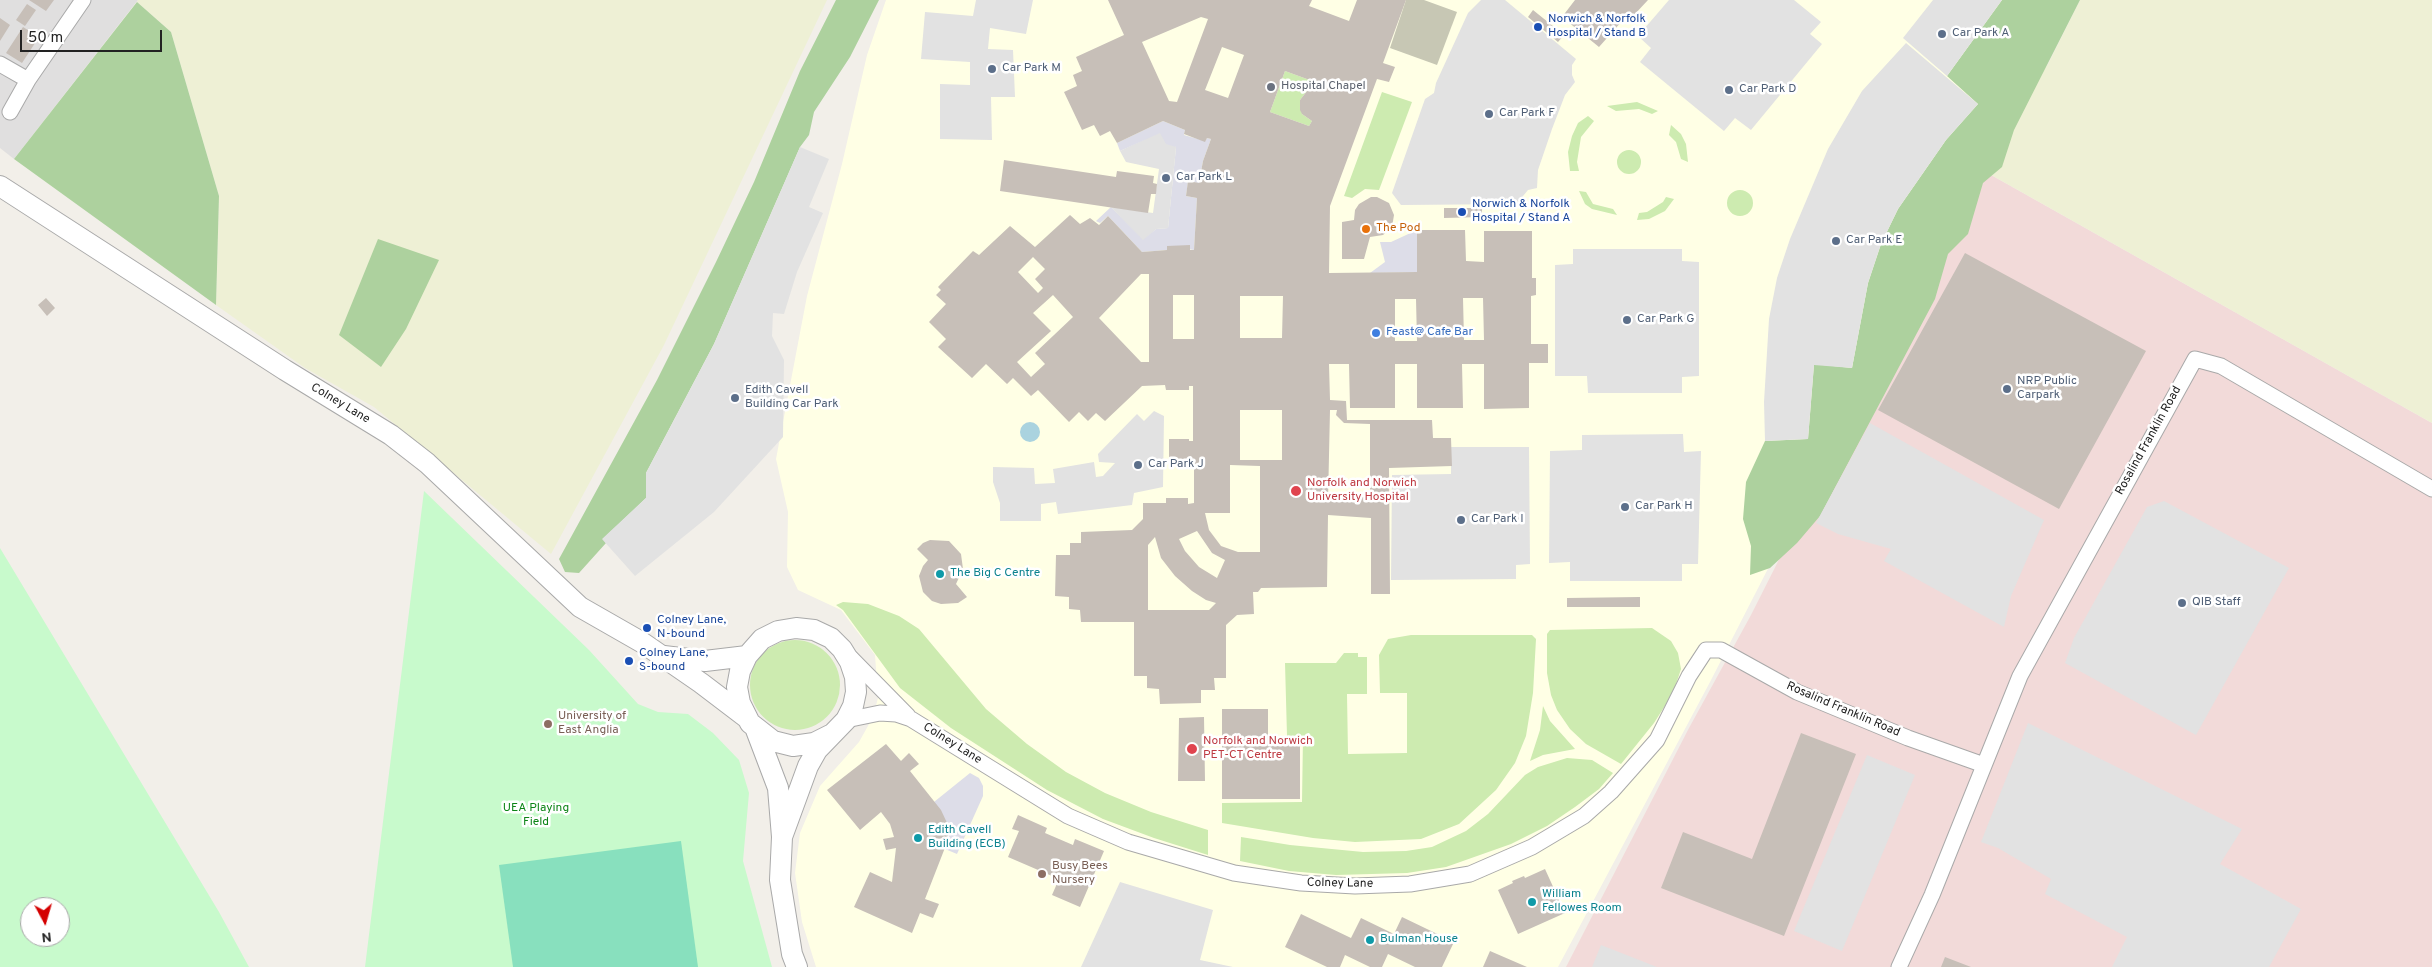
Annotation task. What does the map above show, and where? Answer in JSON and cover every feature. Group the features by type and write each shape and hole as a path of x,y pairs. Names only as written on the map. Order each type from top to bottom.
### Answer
{"street":[{"path":"10,112 28,80 83,0"},
{"path":"0,64 28,80"},
{"name":"Colney Lane","path":"0,186 285,370 391,435 441,475 580,607 643,643 655,654 701,683 773,741 793,746 814,743 832,734"},
{"name":"Rosalind Franklin Road","path":"1899,967 1932,895 2020,676 2195,359 2221,366 2432,489"},
{"name":"Colney Lane","path":"797,967 792,954 780,880 782,837 778,788 752,724 740,704 738,687 740,671 747,656 762,639 778,631 796,628 814,630 831,638 911,719"},
{"name":"Colney Lane","path":"782,837 808,766 817,750 846,720 852,706 856,692 855,677 850,662 842,650"},
{"name":"Colney Lane","path":"846,720 880,713 896,714 911,719 1068,816 1128,842 1225,871 1268,880 1355,886 1410,884 1470,874 1532,847 1584,816 1611,792 1657,740 1689,676 1706,650"},
{"name":"Rosalind Franklin Road","path":"1706,650 1721,650 1796,692 1908,738 1984,766"},
{"name":"Colney Lane","path":"655,654 681,660 705,661 747,656"}],"shaded area":[{"path":"0,0 138,0 14,159 0,148"},
{"path":"138,0 827,0 664,345 551,554 374,407 305,368 216,305 219,196 171,32 137,2"},
{"name":"Norfolk and Norwich University Hospital","path":"886,0 2043,0 1819,469 1710,682 1558,967 816,967 802,922 795,873 800,833 820,786 859,742 873,717 878,698 875,655 841,610 798,590 787,567 788,512 776,459 807,296 842,164 867,55"},
{"name":"Car Park M","path":"976,0 1033,0 1026,34 990,28 988,49 1013,50 1015,97 991,97 992,140 940,139 940,84 970,85 970,62 921,59 925,12 973,16"},
{"path":"1406,0 1424,0 1457,12 1437,65 1390,48"},
{"name":"Car Park F","path":"1481,0 1505,0 1576,59 1572,65 1572,75 1575,82 1565,95 1552,129 1538,170 1537,188 1528,190 1520,204 1401,205 1392,193 1425,99 1434,93 1436,83 1468,13"},
{"name":"Car Park D","path":"1669,0 1794,0 1821,22 1810,34 1822,44 1751,130 1735,118 1724,131 1640,62 1651,48 1638,36"},
{"name":"Car Park A","path":"1933,0 2002,0 1947,76 1903,38"},
{"path":"2080,0 2432,0 2432,423 1977,167 2048,64"},
{"name":"Car Park E","path":"1906,43 1978,104 1946,140 1898,209 1881,244 1868,283 1852,368 1814,365 1808,439 1765,441 1764,402 1769,319 1777,278 1790,239 1828,149 1862,91"},
{"path":"1163,121 1185,130 1184,135 1205,141 1207,138 1211,139 1203,161 1199,183 1188,182 1186,196 1197,198 1194,250 1167,246 1167,250 1142,252 1108,216 1100,223 1096,221 1111,207 1143,240 1156,229 1168,228 1176,147 1166,144 1160,133 1120,151 1117,143"},
{"name":"Car Park L","path":"1160,132 1176,147 1168,228 1156,229 1143,241 1111,207 1153,213 1159,169 1126,162 1120,151"},
{"name":"Edith Cavell Building Car Park","path":"800,147 829,159 809,207 823,213 797,272 784,314 773,313 772,336 784,360 783,437 714,512 635,576 602,539 646,498 646,473 714,344"},
{"path":"1977,167 2432,423 2432,967 1566,967 1689,728 1751,615"},
{"path":"1417,230 1417,272 1370,273 1385,262 1380,242 1391,242"},
{"name":"Car Park G","path":"1573,249 1682,249 1682,261 1699,262 1699,376 1682,377 1682,393 1588,393 1587,376 1555,376 1555,265 1573,264"},
{"name":"Car Park J","path":"1154,411 1164,416 1163,487 1134,493 1132,505 1058,514 1056,502 1041,504 1041,521 1000,521 1000,503 993,482 993,467 1034,468 1035,484 1055,483 1053,469 1094,462 1096,477 1103,476 1115,463 1099,462 1098,454 1137,414 1144,421"},
{"path":"1870,423 2044,520 2011,596 2004,627 1884,561 1891,549 1838,534 1816,523"},
{"name":"Car Park H","path":"1683,434 1684,452 1701,451 1698,564 1682,564 1682,581 1570,581 1570,562 1549,563 1550,451 1582,450 1582,435"},
{"name":"Car Park I","path":"1451,447 1529,447 1530,564 1516,565 1516,579 1391,580 1392,475 1451,474"},
{"name":"QIB Staff","path":"2164,501 2289,568 2196,735 2065,663 2074,638 2147,507"},
{"path":"2028,723 2242,829 2220,864 2301,909 2269,967 2112,967 2127,937 2045,894 2051,879 1998,848 1981,842"},
{"path":"1867,755 1915,775 1842,951 1794,931"},
{"path":"970,773 979,778 983,786 983,796 957,854 945,849 949,833 948,825 934,802"},
{"path":"1120,882 1213,910 1200,960 1233,967 1081,967"},
{"path":"1601,945 1657,967 1592,967"}],"green space":[{"path":"836,0 879,0 850,57 814,112 809,135 800,147 714,344 646,473 646,498 603,539 606,543 579,573 565,572 559,559 657,380 716,262 754,182 800,71"},
{"path":"2002,0 2080,0 2014,130 2002,167 1983,183 1968,234 1948,254 1935,299 1820,516 1797,543 1770,568 1750,575 1751,546 1743,519 1746,482 1765,441 1808,439 1814,364 1852,368 1868,283 1881,244 1898,209 1946,140 1978,104 1947,76"},
{"path":"137,2 171,32 219,196 216,305 14,159"},
{"path":"1285,71 1326,86 1324,91 1317,89 1307,91 1300,100 1302,114 1312,121 1309,126 1270,112"},
{"path":"1382,92 1412,102 1379,190 1365,189 1352,198 1344,196"},
{"path":"1637,102 1658,111 1652,114 1639,109 1616,111 1607,106"},
{"path":"1588,116 1594,121 1581,137 1577,162 1579,171 1570,171 1568,152 1572,136 1578,123"},
{"path":"1671,125 1681,134 1686,144 1688,162 1681,159 1676,142 1669,135"},
{"path":"1629,150 1638,153 1641,162 1638,171 1629,174 1620,171 1617,162 1620,153"},
{"path":"1740,190 1749,194 1753,203 1749,212 1740,216 1731,212 1727,203 1731,194"},
{"path":"1579,191 1586,192 1593,204 1613,209 1617,215 1592,209 1585,204"},
{"path":"1666,197 1674,199 1665,211 1649,219 1637,220 1639,213 1647,212 1663,202"},
{"path":"378,239 439,260 406,329 381,367 339,335"},
{"name":"UEA Playing Field","path":"424,491 589,650 638,704 658,712 688,714 713,733 739,760 749,793 743,861 772,967 365,967"},
{"path":"0,548 219,912 249,967 0,967"},
{"path":"843,602 868,604 899,616 919,629 986,709 1027,744 1066,772 1105,793 1151,812 1208,830 1208,855 1103,819 1047,790 951,728 900,688 843,610 836,605"},
{"path":"1652,628 1671,641 1678,653 1681,669 1673,693 1654,723 1621,764 1586,744 1570,729 1557,710 1551,695 1547,673 1547,634 1550,630"},
{"path":"1411,635 1532,635 1536,639 1533,693 1526,736 1515,763 1496,790 1459,824 1421,839 1355,842 1313,838 1222,823 1222,803 1302,802 1303,736 1287,736 1285,663 1336,663 1344,653 1358,653 1358,657 1367,657 1367,694 1347,694 1348,754 1407,753 1407,693 1380,693 1379,655 1388,639"},
{"path":"795,640 812,644 827,653 836,668 840,685 836,702 827,717 812,726 795,730 778,726 763,717 754,702 750,685 754,668 763,653 778,644"},
{"path":"1543,706 1550,721 1575,749 1543,755 1530,761 1540,730"},
{"path":"1567,758 1592,760 1613,773 1599,789 1547,826 1511,844 1446,867 1407,873 1336,875 1289,871 1240,861 1241,837 1290,845 1363,852 1406,851 1432,847 1466,831 1488,814 1525,775 1538,767"},
{"path":"681,841 698,967 513,967 499,865"}],"water":[{"path":"1030,422 1037,425 1040,432 1037,439 1030,442 1023,439 1020,432 1023,425"}],"building":[{"path":"29,0 54,0 46,11"},
{"path":"1108,0 1312,0 1309,6 1349,21 1357,0 1406,0 1383,63 1395,67 1389,82 1377,79 1330,206 1329,273 1417,272 1417,230 1465,230 1466,261 1484,262 1484,231 1532,231 1532,278 1536,278 1536,295 1531,296 1531,344 1548,344 1548,363 1529,363 1529,408 1484,409 1484,364 1462,364 1463,408 1417,408 1417,364 1395,364 1395,408 1350,408 1349,364 1329,364 1330,400 1346,401 1347,420 1432,420 1433,438 1451,438 1452,466 1389,468 1390,594 1371,594 1371,518 1328,515 1327,587 1261,588 1258,592 1253,592 1254,614 1237,615 1226,625 1226,678 1214,678 1215,690 1201,690 1201,703 1160,704 1159,689 1147,688 1147,676 1134,676 1134,622 1081,622 1080,610 1069,609 1069,597 1055,596 1056,555 1070,555 1070,543 1081,543 1081,532 1132,530 1143,519 1143,503 1166,503 1166,498 1188,498 1188,504 1194,503 1194,461 1189,461 1189,463 1169,463 1169,439 1189,439 1189,441 1193,441 1193,386 1189,386 1189,390 1166,390 1165,385 1142,386 1105,421 1096,413 1088,421 1079,412 1069,422 1038,390 1031,396 1013,378 1007,384 986,364 972,378 938,347 946,339 929,322 946,304 936,295 941,290 938,287 973,251 979,255 1010,226 1035,247 1070,215 1080,224 1090,218 1099,225 1108,216 1142,252 1167,250 1167,246 1190,245 1190,250 1194,250 1197,198 1186,196 1188,181 1199,183 1203,161 1211,139 1207,138 1205,142 1184,134 1185,130 1163,121 1117,143 1110,131 1100,136 1094,125 1082,130 1064,92 1077,86 1073,75 1082,71 1076,57 1124,35","holes":["1201,17 1208,19 1177,102 1169,101 1142,42","1222,47 1244,55 1228,98 1205,90","1285,71 1326,86 1324,91 1317,89 1307,91 1300,100 1302,114 1312,121 1309,126 1270,112","1033,257 1045,269 1035,279 1043,288 1038,293 1018,272","1141,274 1149,274 1149,362 1141,362 1099,318","1053,295 1073,317 1035,353 1045,364 1031,377 1017,362 1051,331 1033,313","1173,295 1194,295 1194,339 1173,339","1240,296 1283,296 1282,338 1240,338","1463,298 1483,298 1484,340 1464,340","1395,299 1416,299 1417,341 1395,341","1240,410 1282,410 1282,460 1240,460","1330,410 1337,410 1336,415 1344,423 1370,424 1370,497 1342,497 1342,501 1328,501","1230,465 1260,466 1260,552 1238,552 1221,546 1209,530 1205,513 1230,513","1197,531 1212,553 1225,560 1217,578 1199,567 1185,551 1179,539","1155,537 1161,558 1175,576 1192,591 1206,600 1216,603 1209,610 1148,610 1148,545"]},
{"path":"1575,0 1648,0 1634,15 1630,12 1599,47 1562,17"},
{"path":"27,4 36,10 25,26 16,20"},
{"path":"1533,10 1564,35 1558,42 1528,17"},
{"path":"0,18 10,25 0,41"},
{"path":"23,27 39,37 22,63 6,53"},
{"path":"1004,160 1116,177 1117,171 1154,176 1153,183 1157,184 1156,194 1151,194 1148,213 1000,191"},
{"name":"The Pod","path":"1371,197 1377,197 1389,203 1394,215 1392,227 1383,235 1370,237 1364,259 1342,259 1342,222 1354,220 1355,210 1359,204"},
{"path":"1444,208 1482,208 1482,217 1444,218"},
{"name":"NRP Public Carpark","path":"1965,253 2146,351 2059,509 1878,410"},
{"path":"46,298 55,308 47,316 38,305"},
{"name":"The Big C Centre","path":"930,540 949,541 961,554 963,569 956,584 967,597 958,603 941,604 932,601 923,592 919,576 928,560 917,549 923,543"},
{"path":"1640,597 1640,607 1567,607 1567,598"},
{"path":"1222,709 1268,709 1268,738 1300,737 1300,799 1222,799"},
{"name":"Norfolk and Norwich PET-CT Centre","path":"1204,717 1205,781 1178,781 1179,718"},
{"path":"1801,733 1856,754 1784,936 1661,888 1683,832 1752,859"},
{"name":"Edith Cavell Building (ECB)","path":"886,744 901,761 909,753 919,764 910,771 941,810 948,825 948,840 925,899 939,904 933,918 920,913 912,933 854,907 870,872 892,882 896,848 886,850 883,839 894,837 890,824 881,812 860,830 827,790"},
{"path":"1018,815 1047,828 1045,833 1073,845 1075,839 1104,851 1080,907 1052,895 1059,879 1008,857 1019,831 1012,829"},
{"name":"William Fellowes Room","path":"1545,869 1565,913 1518,934 1498,890 1513,883 1512,881 1524,876 1525,878"},
{"name":"Bulman House","path":"1301,914 1351,938 1361,918 1394,934 1402,917 1454,942 1442,967 1415,967 1388,954 1382,967 1370,967 1345,955 1340,967 1327,967 1285,947"},
{"path":"1490,951 1527,967 1483,967"},
{"path":"1945,957 1971,967 1941,967"}],"place":[{"name":"Norwich & Norfolk Hospital / Stand B","path":"1538,27"},
{"name":"Car Park A","path":"1942,34"},
{"name":"Car Park M","path":"992,69"},
{"name":"Hospital Chapel","path":"1271,87"},
{"name":"Car Park D","path":"1729,90"},
{"name":"Car Park F","path":"1489,114"},
{"name":"Car Park L","path":"1166,178"},
{"name":"Norwich & Norfolk Hospital / Stand A","path":"1462,212"},
{"name":"The Pod","path":"1366,229"},
{"name":"Car Park E","path":"1836,241"},
{"name":"Car Park G","path":"1627,320"},
{"name":"Feast@ Cafe Bar","path":"1376,333"},
{"name":"NRP Public Carpark","path":"2007,389"},
{"name":"Edith Cavell Building Car Park","path":"735,398"},
{"name":"Car Park J","path":"1138,465"},
{"name":"Norfolk and Norwich University Hospital","path":"1296,491"},
{"name":"Car Park H","path":"1625,507"},
{"name":"Car Park I","path":"1461,520"},
{"name":"The Big C Centre","path":"940,574"},
{"name":"QIB Staff","path":"2182,603"},
{"name":"Colney Lane, N-bound","path":"647,628"},
{"name":"Colney Lane, S-bound","path":"629,661"},
{"name":"University of East Anglia","path":"548,724"},
{"name":"Norfolk and Norwich PET-CT Centre","path":"1192,749"},
{"name":"Edith Cavell Building (ECB)","path":"918,838"},
{"name":"Busy Bees Nursery","path":"1042,874"},
{"name":"William Fellowes Room","path":"1532,902"},
{"name":"Bulman House","path":"1370,940"}]}
